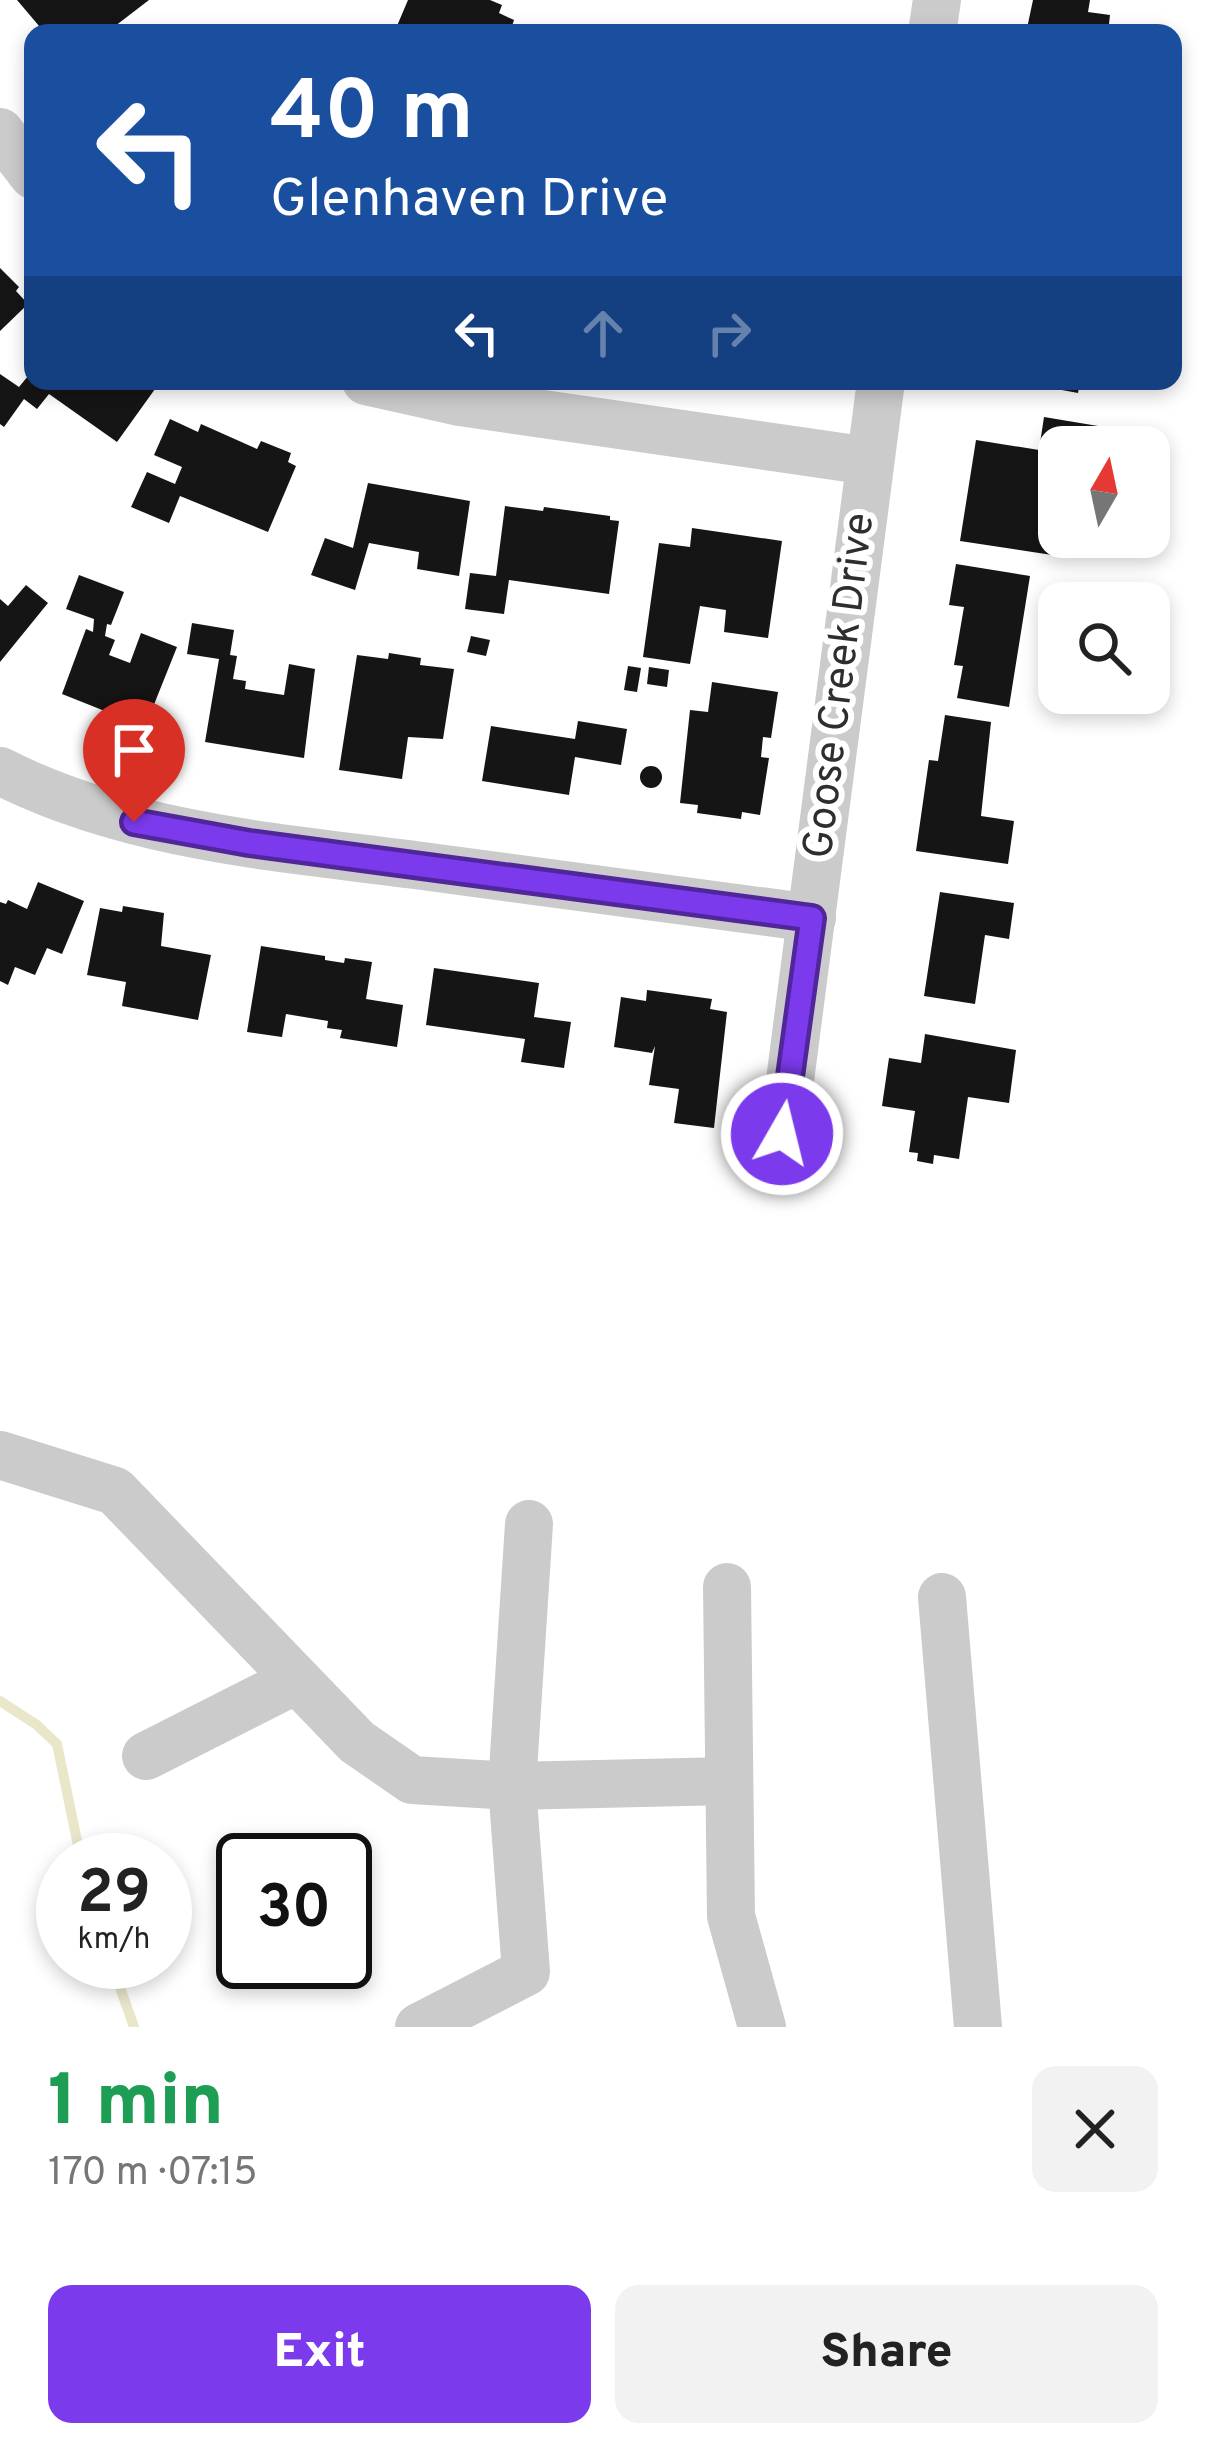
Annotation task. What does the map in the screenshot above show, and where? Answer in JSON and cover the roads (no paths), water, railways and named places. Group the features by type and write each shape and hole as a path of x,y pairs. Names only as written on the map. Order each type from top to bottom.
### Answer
{"street":[{"path":"0,132 24,164"},
{"path":"406,390 460,402 869,461"},
{"name":"Goose Creek Drive","path":"782,1134 879,390"},
{"path":"0,771 57,797 134,822 249,843 812,918"},
{"path":"0,1455 115,1490 357,1742 412,1780 512,1786 728,1781"},
{"path":"418,2027 526,1972 512,1786 529,1524"},
{"path":"727,1587 731,1916 762,2027"},
{"path":"942,1597 978,2027"},
{"path":"146,1756 296,1680"}],"waterway":[{"path":"0,1701 57,1744 75,1833"},
{"path":"121,1989 134,2027"}]}
